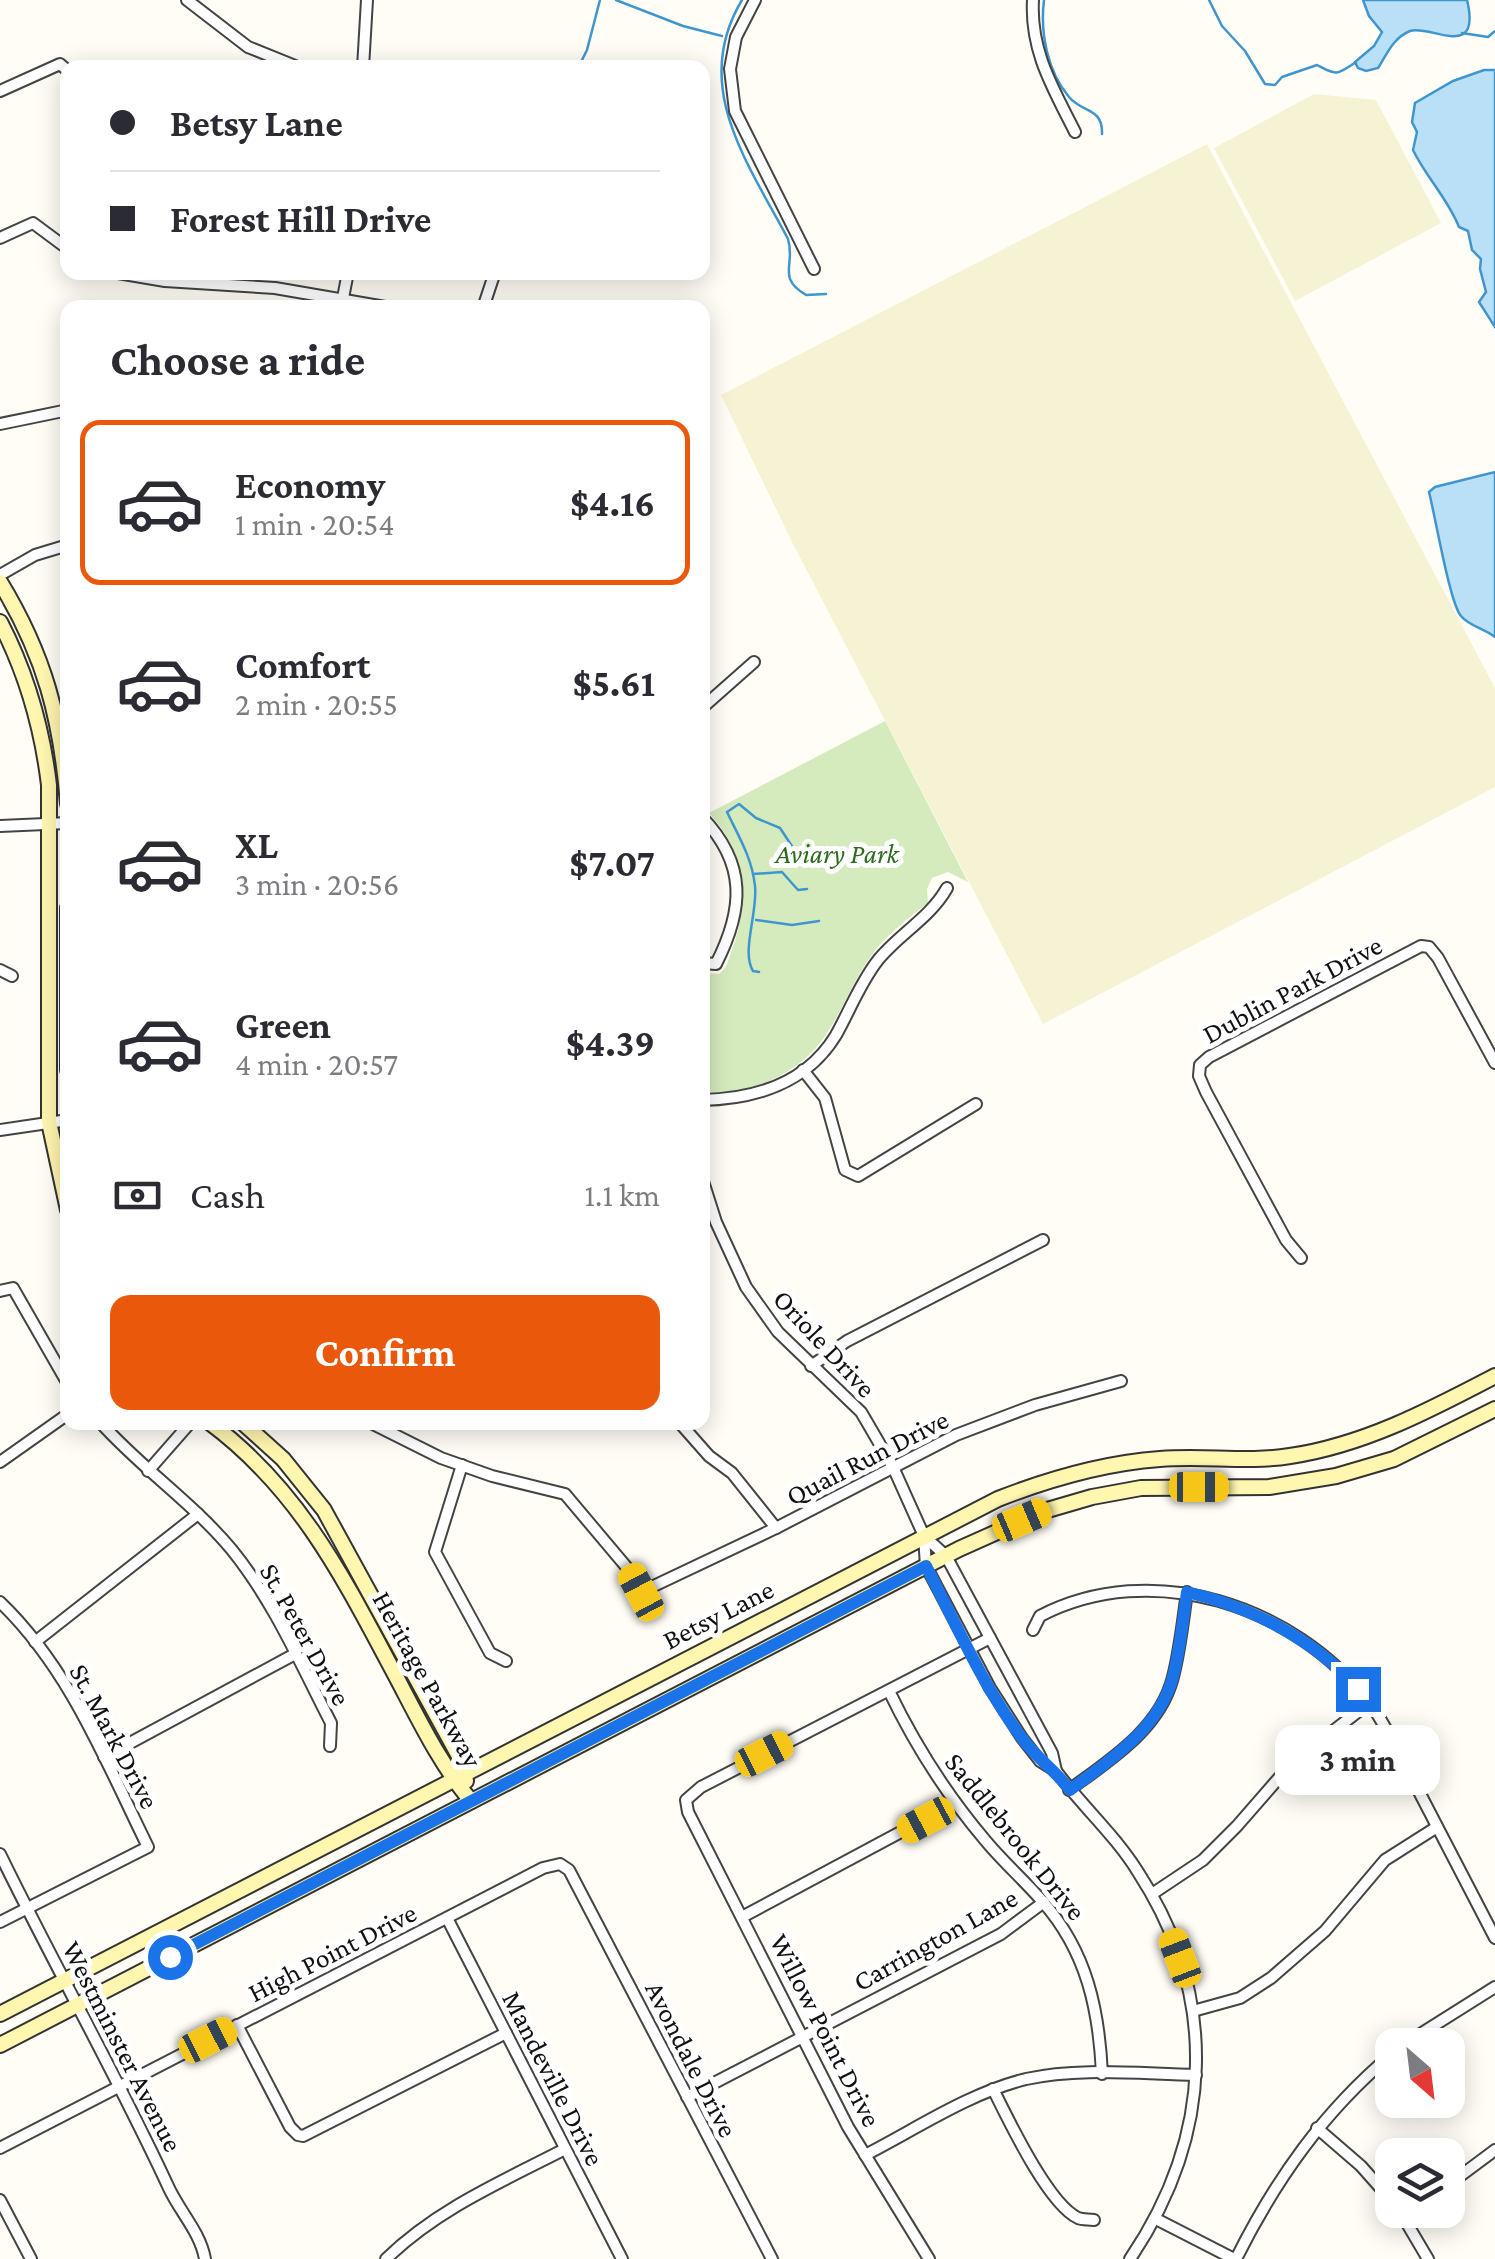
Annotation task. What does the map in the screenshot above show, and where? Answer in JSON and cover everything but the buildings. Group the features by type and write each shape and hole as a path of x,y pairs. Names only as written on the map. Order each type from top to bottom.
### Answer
{"main road":[{"path":"0,578 52,692 60,730"},
{"path":"0,622 20,660 44,742 50,823 48,1122 60,1175"},
{"name":"Betsy Lane","path":"0,2014 998,1499 1065,1476 1160,1459 1286,1457 1330,1449 1419,1416 1495,1376"},
{"name":"Betsy Lane","path":"0,2045 926,1566 1044,1511 1141,1488 1269,1487 1336,1476 1394,1458 1495,1409"},
{"name":"Heritage Parkway","path":"218,1430 271,1476 323,1542 471,1801"},
{"name":"Heritage Parkway","path":"251,1430 283,1458 332,1523 461,1760 458,1776"},
{"path":"285,1866 298,1890"}],"street":[{"path":"187,0 248,47 280,60"},
{"path":"363,60 367,0"},
{"path":"755,0 736,38 730,69 735,111 814,269"},
{"path":"1033,0 1032,26 1039,61 1075,132"},
{"path":"0,91 60,68"},
{"path":"0,238 33,223 60,243"},
{"path":"233,280 353,300"},
{"path":"343,298 346,280"},
{"path":"0,424 60,412"},
{"path":"0,578 35,554 60,547"},
{"path":"710,701 754,662"},
{"path":"0,826 60,823"},
{"path":"710,825 731,858 738,893 732,932 716,964 710,964"},
{"path":"710,1099 757,1094 804,1070 831,1042 878,960 934,908 946,888"},
{"name":"Dublin Park Drive","path":"1301,1258 1286,1240 1206,1092 1200,1065 1421,946 1430,947 1438,958 1495,1063"},
{"path":"0,970 12,976"},
{"path":"804,1070 826,1098 850,1175 858,1176 976,1104"},
{"path":"0,1130 60,1121"},
{"name":"Oriole Drive","path":"710,1203 737,1269 757,1304 810,1366 861,1412 894,1467 924,1536 926,1566 969,1649 1022,1738 1040,1762 1056,1771"},
{"path":"710,1224 716,1222"},
{"path":"810,1366 846,1340 1042,1240"},
{"path":"0,1290 13,1288 60,1370"},
{"name":"Quail Run Drive","path":"462,1465 565,1494 629,1570 641,1592 956,1435 1034,1405 1121,1382"},
{"path":"0,1462 60,1420"},
{"name":"St. Peter Drive","path":"108,1430 232,1550 264,1596 331,1723 330,1746"},
{"path":"148,1471 184,1430"},
{"path":"382,1430 462,1465 435,1552 490,1653 506,1660"},
{"path":"686,1430 732,1474 776,1528"},
{"path":"35,1642 198,1514"},
{"name":"Oriole Drive","path":"924,1536 946,1556 1052,1753 1056,1771 1130,1859 1152,1894 1180,1958 1193,2011 1196,2076 1184,2148 1173,2183 1130,2259"},
{"path":"1033,1630 1040,1616 1090,1598 1144,1591 1187,1592 1235,1606 1279,1627 1343,1674 1370,1703 1495,1938"},
{"path":"1070,1790 1118,1754 1153,1719 1172,1680 1187,1592"},
{"name":"St. Mark Drive","path":"0,1602 35,1642 76,1702 148,1847 26,1908"},
{"path":"889,1691 990,1638"},
{"path":"104,1757 295,1654"},
{"name":"Saddlebrook Drive","path":"889,1691 916,1744 955,1803 1044,1902 1075,1948 1092,1990 1102,2074"},
{"name":"Willow Point Drive","path":"889,1691 702,1786 686,1800 691,1818 864,2155 929,2259"},
{"path":"1152,1894 1216,1849 1291,1764 1370,1703"},
{"path":"742,1917 955,1803"},
{"path":"1193,2011 1240,1998 1287,1966 1324,1931 1385,1860 1437,1827"},
{"name":"Westminster Avenue","path":"0,1854 121,2085 170,2192 200,2240 205,2259"},
{"name":"High Point Drive","path":"0,2148 552,1864 565,1866 573,1878"},
{"name":"Avondale Drive","path":"573,1878 772,2259"},
{"name":"Carrington Lane","path":"686,2096 1012,1928 1044,1902"},
{"path":"0,1922 26,1908"},
{"name":"Mandeville Drive","path":"447,1918 622,2259"},
{"path":"1430,2028 1495,1987"},
{"path":"237,2026 286,2121 298,2135 308,2135 506,2033"},
{"path":"1156,2219 1235,2259 1280,2179 1317,2128 1375,2069"},
{"path":"864,2155 993,2090 1049,2075 1196,2076"},
{"path":"993,2090 1031,2163 1053,2194 1077,2218 1094,2220"},
{"path":"1317,2128 1375,2182"},
{"path":"386,2259 456,2206 565,2148"},
{"path":"1465,2172 1495,2150"},
{"path":"0,2200 31,2259"},
{"path":"1413,2228 1428,2259"}],"shaded area":[{"path":"1314,94 1376,100 1441,223 1295,301 1214,148"},
{"path":"1207,144 1495,688 1495,787 1043,1024 792,542 721,395"}],"green space":[{"name":"Aviary Park","path":"885,721 968,882 948,872 932,878 927,889 928,903 877,948 829,1030 805,1058 774,1079 721,1092 710,1092 710,973 719,974 727,965 738,929 742,893 737,860 710,812"}],"water":[{"path":"1363,0 1467,0 1470,19 1461,35 1419,30 1404,34 1378,68 1366,71 1355,62 1374,46 1382,32 1369,16"},
{"path":"1495,70 1495,327 1479,302 1486,292 1481,259 1472,250 1468,231 1459,227 1413,150 1417,132 1412,122 1415,103 1453,81"},
{"path":"1495,472 1495,637 1464,619 1457,608 1429,492 1435,487"}],"waterway":[{"path":"582,60 600,0"},
{"path":"616,0 683,26 722,36"},
{"path":"742,0 727,32 722,63 730,123 788,239 792,282 806,295 826,294"},
{"path":"1044,0 1044,38 1055,75 1069,97 1099,119 1102,134"},
{"path":"1209,0 1222,26 1245,51 1265,84 1275,85 1282,77 1317,65 1336,72 1356,62"},
{"path":"1462,33 1488,37 1495,31"},
{"path":"759,972 753,971 749,953 755,896 753,876 727,812 739,804 756,818 780,828 803,863"},
{"path":"753,874 782,872 798,890 807,889"},
{"path":"756,920 792,925 819,921"}],"route":[{"path":"170,1957 926,1566 1010,1721 1040,1762 1056,1771 1070,1790 1118,1754 1153,1719 1172,1680 1187,1592 1258,1615 1312,1648 1358,1689"}]}
